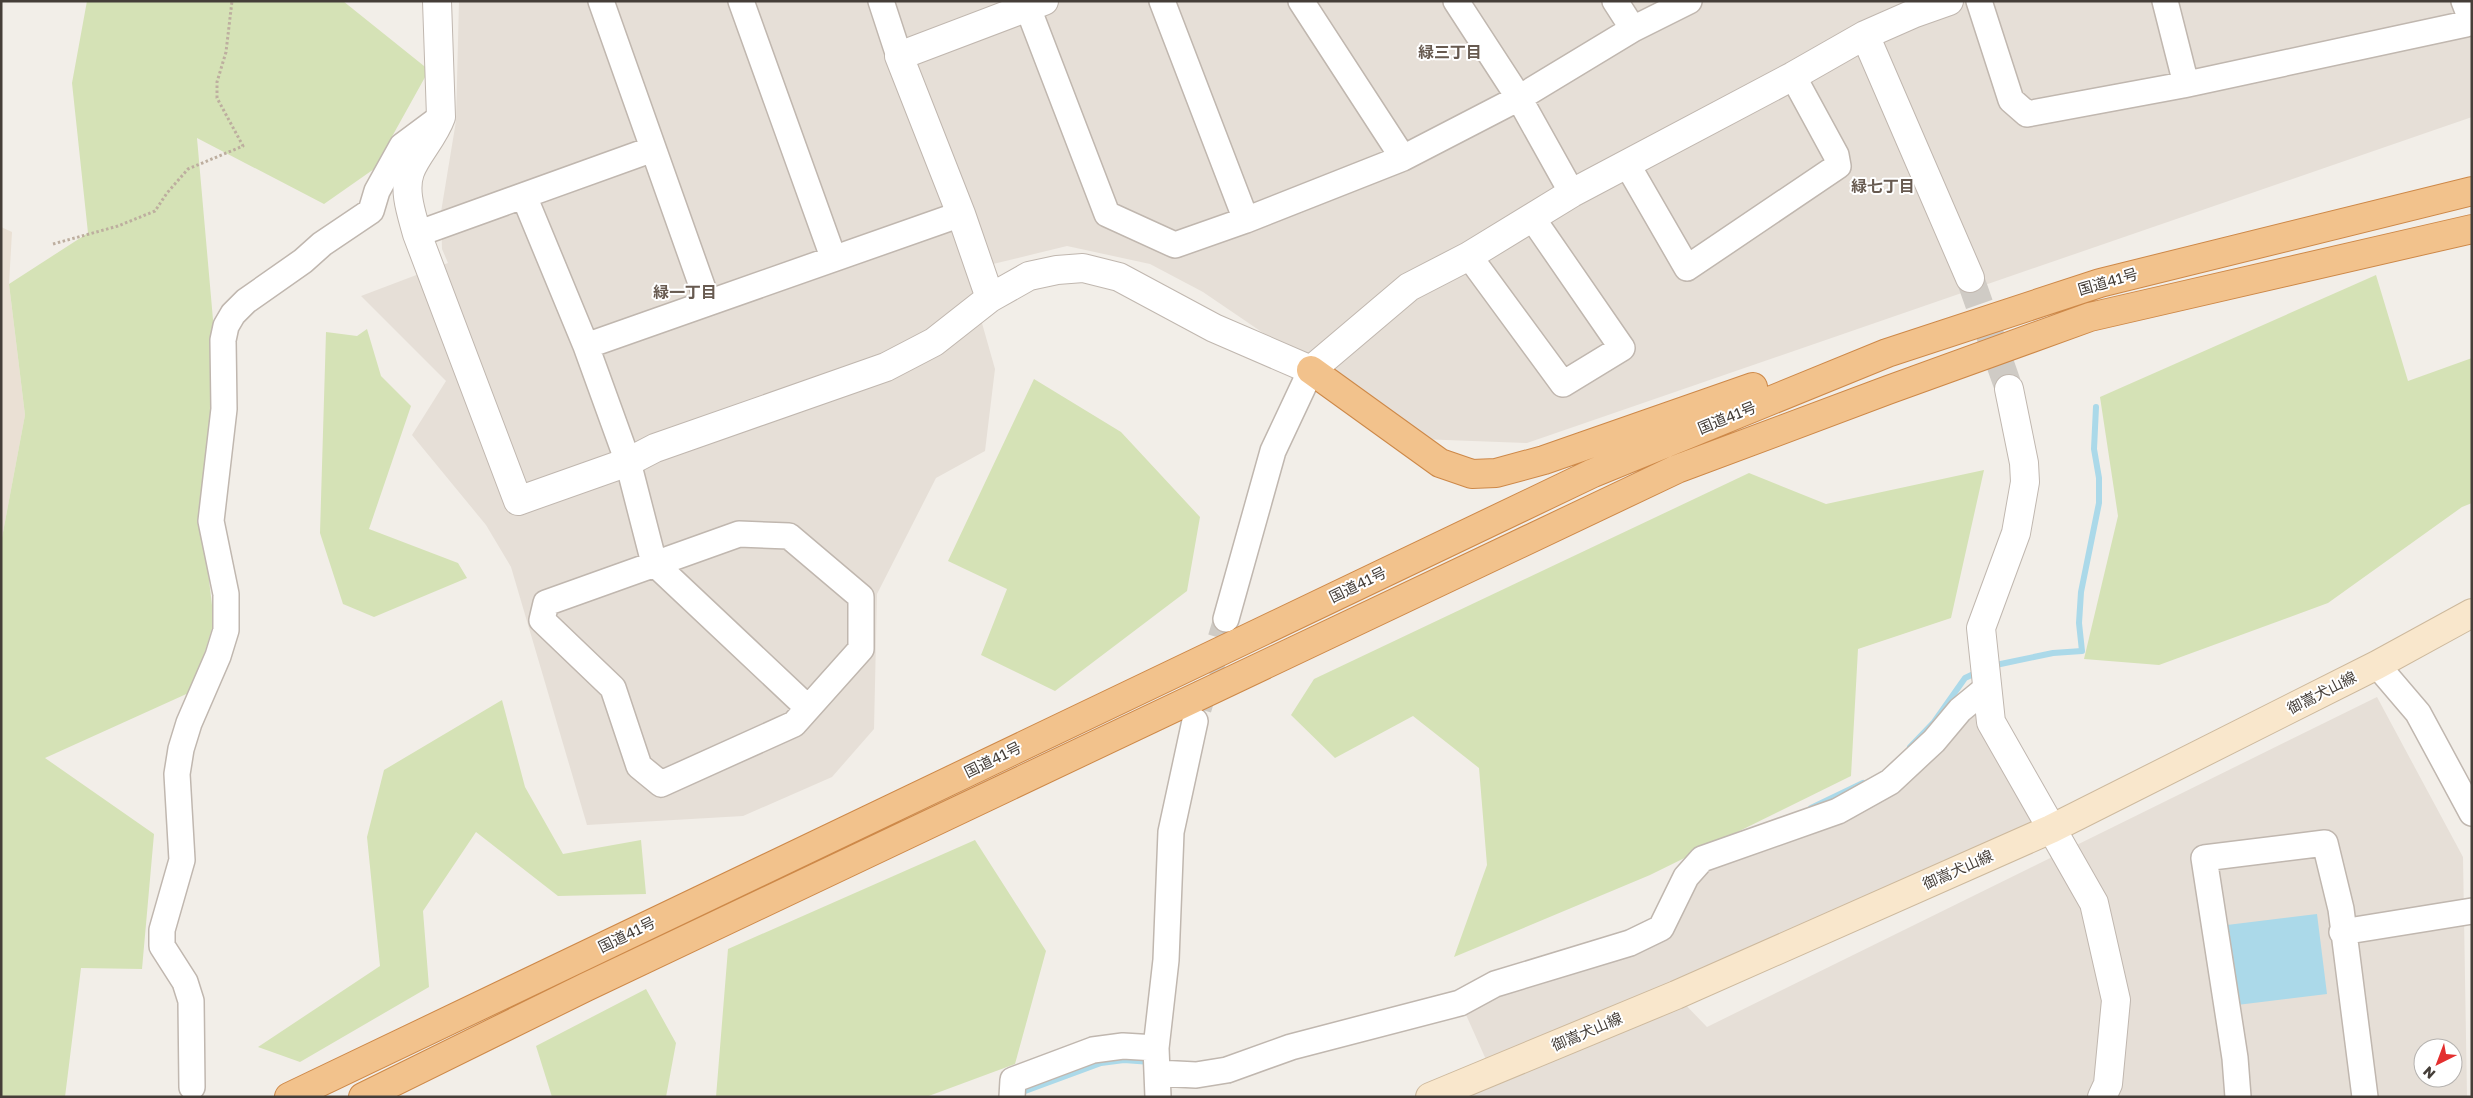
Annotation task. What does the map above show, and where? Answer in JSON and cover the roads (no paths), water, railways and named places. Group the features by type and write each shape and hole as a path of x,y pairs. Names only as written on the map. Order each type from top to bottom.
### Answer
{"highway":[{"name":"国道41号","path":"289,1097 1593,473 1887,353 2100,283 2472,191"},
{"name":"国道41号","path":"363,1097 586,987 1677,469 2090,317 2472,229"},
{"path":"1311,370 1440,463 1472,474 1496,473 1544,460 1779,378 1887,353"},
{"path":"283,1097 324,1080"}],"main road":[{"name":"御嵩犬山線","path":"1430,1097 1676,995 2051,829 2377,665 2472,613"}],"street":[{"path":"437,1 441,117 436,130 410,172 408,196 417,234 518,500 628,462 655,448 886,367 934,342 990,298 1030,276 1057,270 1083,268 1119,277 1214,328 1311,370"},
{"path":"601,1 708,302"},
{"path":"741,1 833,257"},
{"path":"880,1 990,298"},
{"path":"1162,1 1246,220"},
{"path":"1301,1 1404,158"},
{"path":"1456,1 1519,98 1572,193"},
{"path":"1616,1 1633,30"},
{"path":"899,56 1036,4 1107,214 1175,245 1246,220 1404,158 1519,98 1633,30 1690,1"},
{"path":"1226,619 1273,451 1311,370 1409,287 1469,256 1533,219 1572,193 1793,76 1913,7 1949,1"},
{"path":"1979,1 2011,100 2027,114 2186,84 2466,24 2469,14 2464,1"},
{"path":"2165,1 2186,84"},
{"path":"1865,35 1970,278"},
{"path":"1627,164 1687,268 1838,166 1836,155 1793,76"},
{"path":"192,1087 192,1002 185,982 162,946 162,930 182,860 177,774 181,749 189,722 218,656 226,630 226,594 211,521 224,409 223,340 226,326 233,314 246,301 303,261 322,244 371,211 377,191 402,146 441,117"},
{"path":"417,234 653,149"},
{"path":"524,196 586,346 628,462 654,563 808,708"},
{"path":"586,346 833,257 960,214"},
{"path":"1469,256 1563,384 1622,348 1533,219"},
{"path":"2009,389 2026,482 2016,534 1981,628 1991,722 2094,903 2116,1000 2108,1084 2102,1097"},
{"path":"739,534 790,536 861,597 861,650 808,708 794,724 661,784 639,766 613,688 542,620 546,603 739,534"},
{"path":"2377,665 2418,713 2472,813"},
{"path":"1195,721 1171,832 1166,960 1156,1048 1158,1085 1196,1075 1227,1070 1291,1047 1460,1003 1495,984 1630,943 1661,928 1686,877 1702,860 1838,811 1890,782 1934,741 1960,710 1988,687"},
{"path":"2238,1097 2235,1058 2204,858 2325,843 2341,909 2342,932 2365,1097"},
{"path":"2342,932 2472,910"},
{"path":"1012,1097 1013,1080 1049,1068 1074,1056 1093,1050 1123,1046 1156,1048"}],"water":[{"path":"2317,914 2327,994 2237,1005 2227,925"}],"waterway":[{"path":"1991,666 2053,653 2082,651 2079,623 2081,592 2099,503 2099,478 2094,449 2096,407"},
{"path":"1910,747 1934,722 1965,678 1980,671"},
{"path":"1811,808 1863,783"},
{"path":"1017,1094 1101,1063 1124,1060 1151,1062"}],"tunnel":[{"path":"1970,278 2009,389"},
{"path":"1199,709 1226,619"}],"district":[{"name":"緑三丁目","path":"1450,52"},
{"name":"緑七丁目","path":"1883,186"},
{"name":"緑一丁目","path":"685,292"}]}
